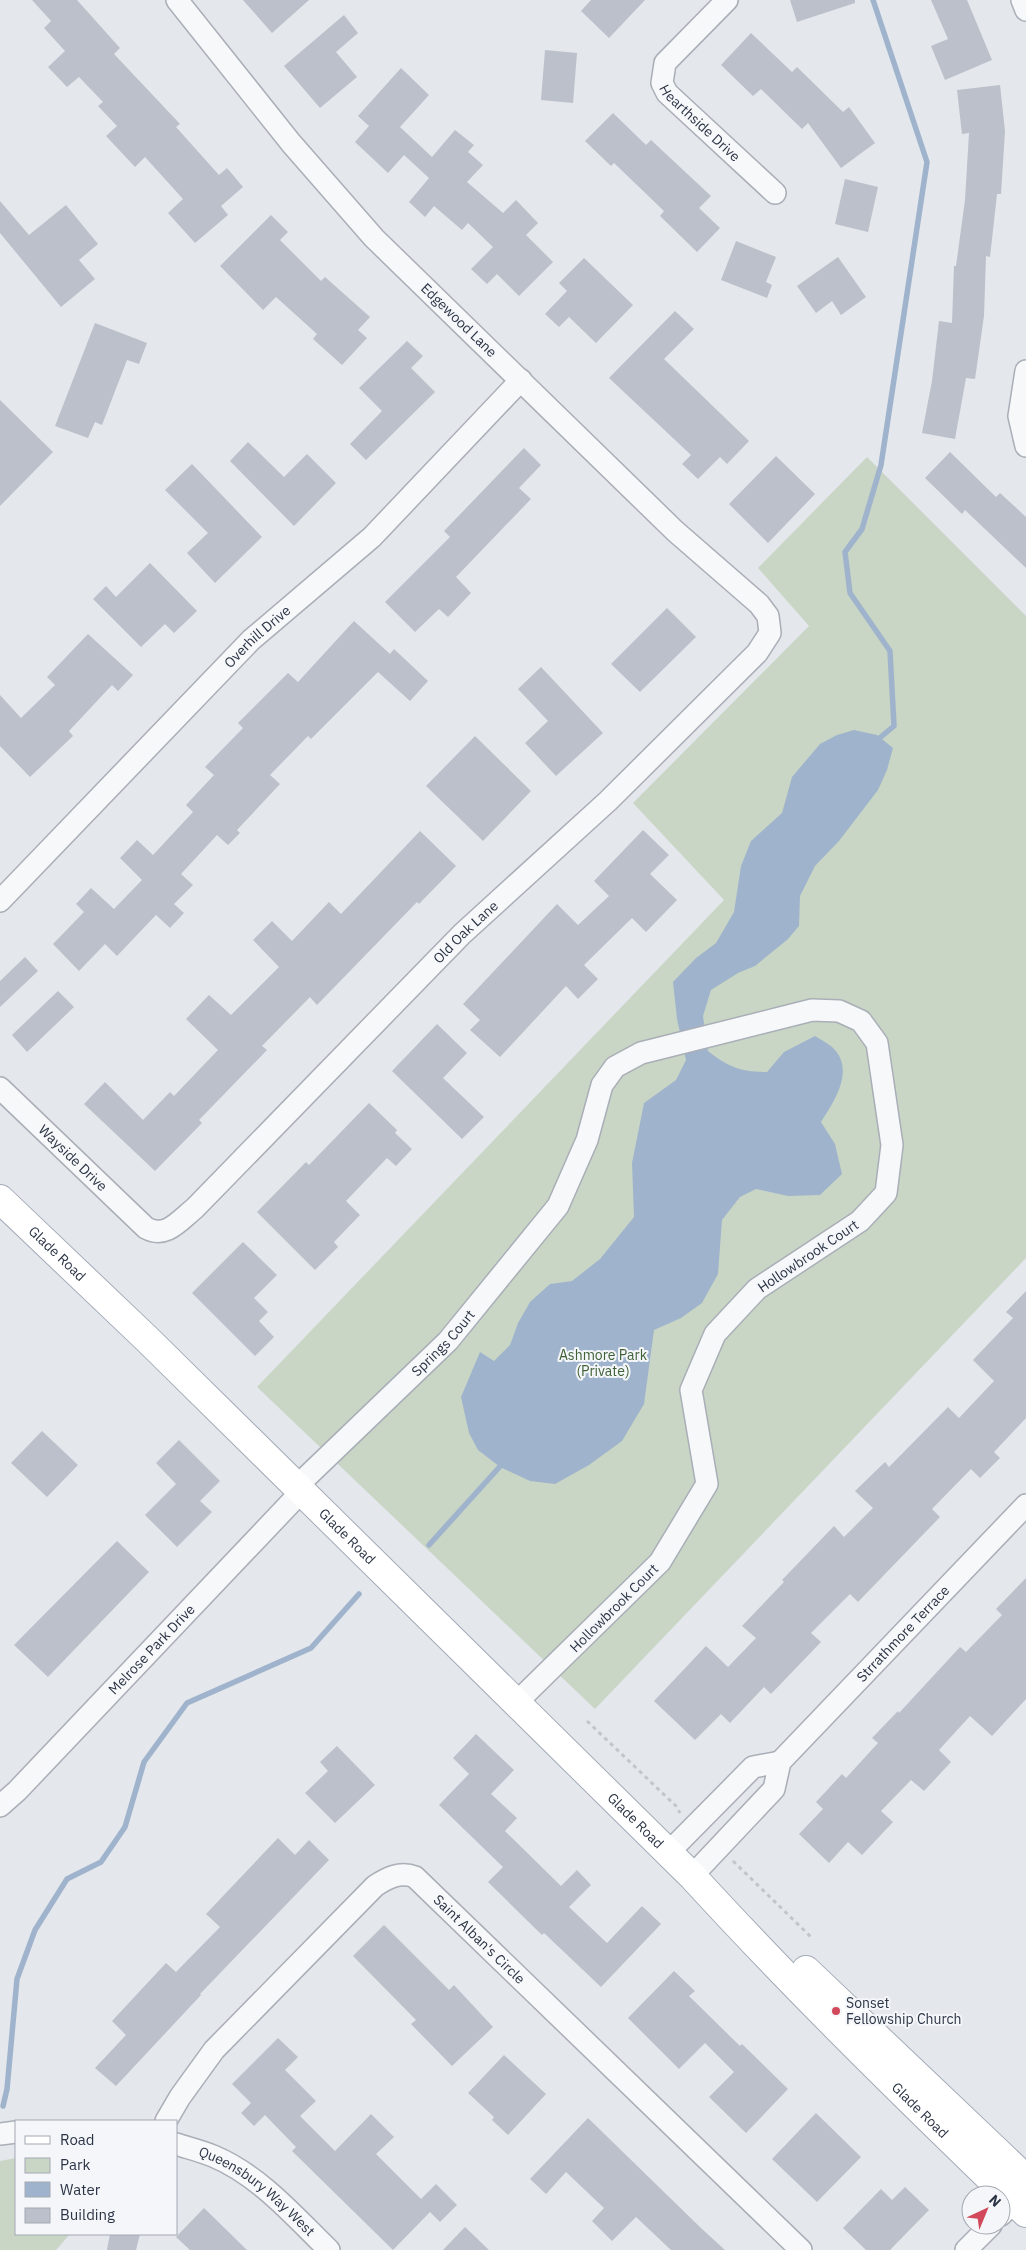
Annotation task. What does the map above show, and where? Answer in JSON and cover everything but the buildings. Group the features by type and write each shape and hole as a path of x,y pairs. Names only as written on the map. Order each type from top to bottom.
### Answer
{"main road":[{"name":"Glade Road","path":"0,1199 147,1339 298,1490 692,1876 754,1921 1019,2200"}],"street":[{"name":"Edgewood Lane","path":"177,0 291,143 374,238 668,524 759,604 768,616"},
{"name":"Hearthside Drive","path":"727,0 665,63 662,83 667,92 775,193"},
{"path":"1022,0 1026,10"},
{"path":"1026,371 1019,416 1026,446"},
{"name":"Overhill Drive","path":"0,901 252,640 372,537 520,380"},
{"name":"Old Oak Lane","path":"146,1228 155,1232 167,1231 195,1208 462,934 608,801 757,653 770,633 768,616"},
{"name":"Hollowbrook Court","path":"516,1703 660,1562 707,1484 691,1390 715,1334 757,1289 860,1221 886,1193 892,1145 877,1043 861,1021 839,1011 812,1010 641,1053 615,1067 602,1085 587,1140 570,1182"},
{"name":"Wayside Drive","path":"0,1088 146,1228"},
{"name":"Springs Court","path":"298,1490 448,1341 558,1206 570,1182"},
{"name":"Melrose Park Drive","path":"0,1806 16,1792 298,1490"},
{"name":"Strrathmore Terrace","path":"780,1762 1026,1505"},
{"path":"668,1853 753,1767 780,1762 774,1789 692,1876"},
{"name":"Saint Alban's Circle","path":"167,2120 180,2097 221,2043 375,1886 387,1878 407,1874 415,1877 801,2250"},
{"path":"0,2134 15,2132"},
{"name":"Queensbury Way West","path":"178,2145 214,2156 243,2173 270,2193 329,2250"},
{"path":"966,2250 981,2235"}],"green space":[{"name":"Ashmore Park (Private)","path":"867,457 1026,616 1026,1258 595,1709 257,1387 724,900 633,803 809,626 758,568"},
{"path":"15,2158 15,2235 69,2235 56,2250 0,2250 0,2161"}],"water":[{"path":"854,730 877,735 893,748 887,770 878,790 839,841 815,866 800,896 799,926 788,939 755,966 738,973 711,990 703,1016 708,1051 729,1065 742,1070 767,1072 784,1052 815,1036 835,1050 843,1068 842,1077 836,1096 821,1122 835,1144 842,1174 820,1195 788,1196 756,1189 740,1197 722,1220 718,1274 702,1303 681,1318 654,1330 644,1404 622,1441 589,1465 555,1484 530,1481 500,1467 478,1450 469,1433 461,1397 480,1352 494,1361 510,1345 518,1323 530,1302 550,1284 572,1281 600,1259 634,1217 632,1163 644,1103 676,1080 686,1060 677,1019 673,982 696,958 716,943 734,912 741,866 751,841 782,813 792,777 820,744 837,735"}],"waterway":[{"path":"873,0 927,162 881,465 862,529 845,552 850,593 890,651 894,726 876,741"},
{"path":"429,1545 504,1462"},
{"path":"3,2106 7,2089 17,1979 35,1930 67,1879 101,1862 125,1827 144,1762 187,1703 311,1648 359,1594"}],"place":[{"name":"Sonset Fellowship Church","path":"836,2011"}]}
